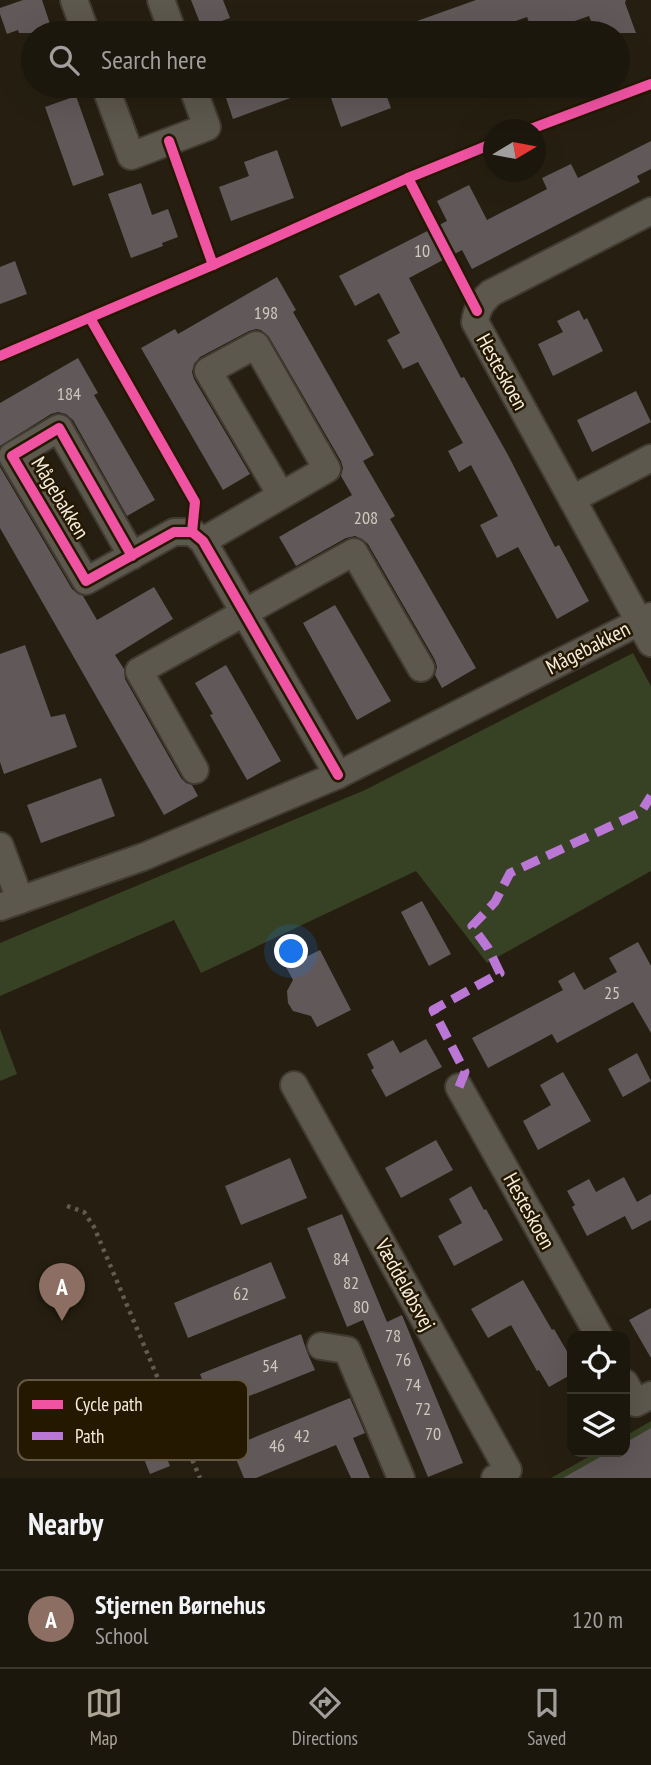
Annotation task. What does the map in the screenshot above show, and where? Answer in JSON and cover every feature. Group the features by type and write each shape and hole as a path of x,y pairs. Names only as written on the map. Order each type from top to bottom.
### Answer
{"street":[{"path":"74,0 82,21"},
{"path":"161,0 169,21"},
{"path":"109,98 131,156 207,127 196,98"},
{"name":"Hesteskoen","path":"647,627 572,499 475,322 481,303 491,293 651,211"},
{"path":"281,495 208,371 257,345 327,469 202,541 338,775"},
{"name":"Mågebakken","path":"131,556 59,428 12,456 86,580 131,556 174,532 192,532 202,541"},
{"path":"572,499 651,457"},
{"path":"195,770 139,670 354,552 421,668"},
{"name":"Mågebakken","path":"0,846 10,904 143,857 338,775 647,627"},
{"name":"Mågebakken","path":"0,927 26,917 143,857"},
{"name":"Væddeløbsvej","path":"293,1085 509,1471 495,1478"},
{"name":"Hesteskoen","path":"459,1087 596,1331"},
{"path":"321,1346 347,1350 401,1478"},
{"path":"630,1392 636,1403 651,1395"}],"path":[{"path":"67,1206 84,1212 94,1227 159,1380"},
{"path":"192,1460 200,1478"}],"green space":[{"path":"633,653 651,686 651,871 487,963 416,871 201,973 174,920 0,996 0,943 365,790"},
{"path":"0,1029 17,1074 0,1081"},
{"path":"651,1421 651,1478 551,1478 588,1457 630,1457 630,1433"}],"building":[{"path":"23,0 42,0 49,21 21,21 21,33 18,30 7,34 0,8"},
{"path":"191,0 223,0 230,18 222,21 199,21"},
{"path":"476,0 626,0 636,33 630,33 630,21 591,21 589,16 575,21 528,21 527,17 516,21 417,21"},
{"path":"77,98 104,175 73,186 45,107"},
{"path":"226,98 291,98 233,119"},
{"path":"331,98 387,98 391,108 341,127"},
{"path":"651,141 651,169 637,176 640,182 472,269 462,250 409,278 461,378 464,377 508,455 555,547 559,545 589,601 557,619 518,547 497,558 480,525 498,516 471,465 459,472 448,451 463,443 418,362 403,369 387,340 400,333 379,293 355,306 339,276 447,221 437,201 469,185 487,220 547,189 544,182 546,176 571,164 578,178"},
{"path":"277,150 294,198 231,221 219,187 249,176 244,162"},
{"path":"141,183 152,215 168,209 178,237 131,258 108,194"},
{"path":"15,261 27,294 0,304 0,267"},
{"path":"277,277 296,310 293,312 374,455 363,461 395,516 390,519 476,668 442,688 435,675 435,660 368,544 355,536 346,538 296,566 279,537 352,495 341,476 341,461 269,337 261,330 249,331 200,357 194,364 194,379 250,474 223,490 141,348 175,329 178,334"},
{"path":"579,310 584,320 587,318 603,351 553,376 538,344 563,332 557,321"},
{"path":"78,358 98,393 94,395 155,500 127,516 73,420 66,414 51,414 0,446 0,403"},
{"path":"636,391 651,422 592,452 577,420"},
{"path":"0,467 72,589 83,596 97,620 154,587 173,619 115,655 124,669 125,679 181,778 192,785 198,796 164,815 0,528"},
{"path":"335,605 391,701 357,720 303,623"},
{"path":"25,645 51,717 65,714 77,747 4,774 0,762 0,654"},
{"path":"226,665 281,761 247,780 195,683"},
{"path":"101,778 115,816 41,843 27,805"},
{"path":"422,901 451,954 429,966 401,912"},
{"path":"638,942 651,966 651,1033 633,1002 557,1043 552,1034 488,1068 472,1038 563,990 558,981 574,972 584,990 617,972 609,958"},
{"path":"320,950 351,1010 317,1027 311,1016 293,1011 288,1003 287,991 293,980 286,967"},
{"path":"426,1039 442,1067 386,1097 371,1070 374,1068 367,1054 393,1040 400,1053"},
{"path":"637,1053 651,1081 623,1097 608,1069"},
{"path":"563,1072 591,1121 538,1150 523,1121 551,1105 540,1085"},
{"path":"436,1140 453,1170 401,1198 385,1168"},
{"path":"290,1158 307,1198 241,1225 225,1186"},
{"path":"624,1177 637,1202 651,1194 651,1220 632,1230 625,1216 587,1236 567,1191 589,1179 596,1192"},
{"path":"471,1186 503,1240 454,1266 438,1236 462,1223 449,1199"},
{"path":"342,1214 387,1322 402,1315 463,1463 428,1477 363,1320 347,1327 307,1228"},
{"path":"271,1262 286,1298 188,1338 174,1303"},
{"path":"523,1280 567,1351 567,1377 549,1387 511,1325 488,1338 471,1309"},
{"path":"651,1308 651,1358 629,1320"},
{"path":"301,1334 315,1370 248,1397 248,1380 202,1380 200,1374"},
{"path":"350,1398 365,1433 353,1438 370,1478 351,1478 336,1445 256,1478 244,1478 236,1460 248,1460 248,1440"},
{"path":"651,1428 651,1478 563,1478 600,1457 630,1457 630,1440"},
{"path":"144,1460 168,1460 170,1466 150,1474"}],"marked path":[{"path":"459,1087 465,1072 433,1010 500,973 488,948 472,926 495,902 510,873 641,812 651,796"}],"cycle path":[{"path":"630,92 651,84"},
{"path":"546,123 614,98"},
{"path":"169,141 213,265"},
{"path":"0,356 483,147"},
{"path":"408,178 477,311"},
{"path":"90,318 195,502 192,532"},
{"path":"132,556 59,428 12,456 86,581 174,532 192,532 203,541 338,775"}],"place":[{"name":"Stjernen Børnehus","path":"62,1321"}]}
